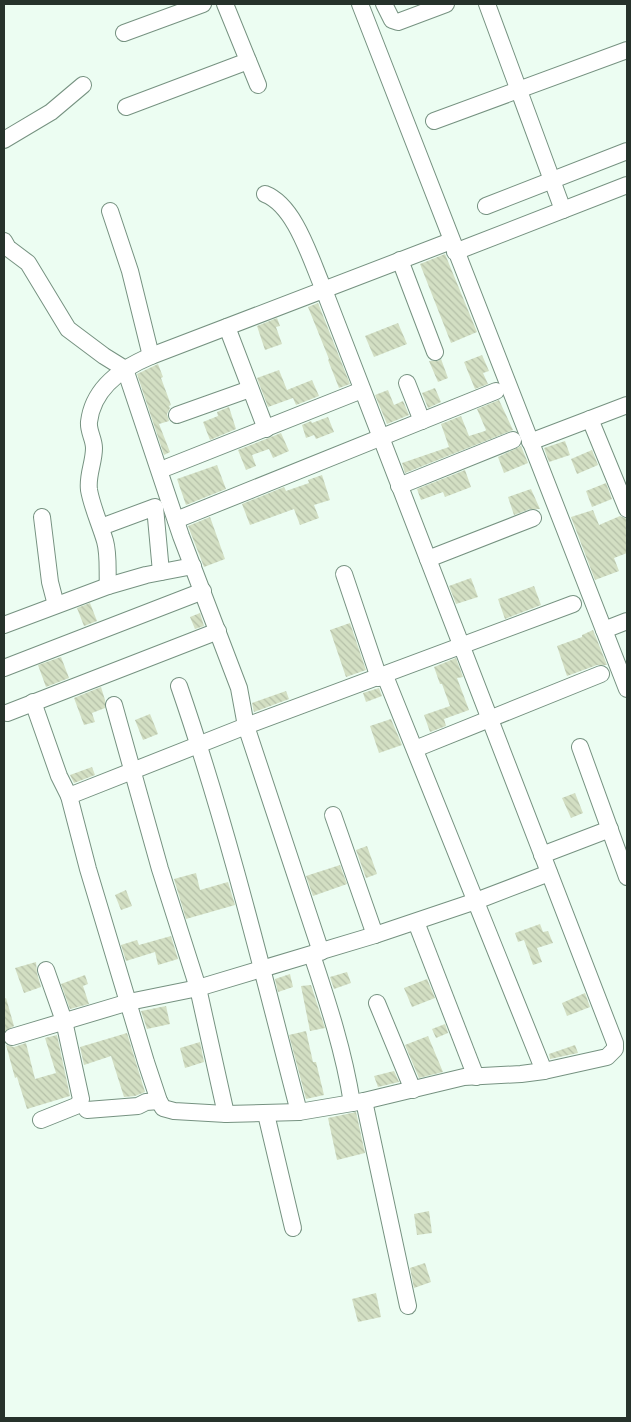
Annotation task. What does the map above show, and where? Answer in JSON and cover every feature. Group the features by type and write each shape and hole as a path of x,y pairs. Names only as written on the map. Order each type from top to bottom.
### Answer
{"street":[{"path":"124,33 202,4"},
{"path":"360,4 604,630 623,667 627,689"},
{"path":"384,4 392,20 398,22 446,4"},
{"path":"487,4 563,210"},
{"path":"229,5 258,85"},
{"path":"434,121 627,50"},
{"path":"126,107 248,61"},
{"path":"4,140 51,112 83,85"},
{"path":"486,206 627,151"},
{"path":"108,586 106,546 89,490 89,474 94,447 89,422 94,404 102,390 125,369 151,356 400,260 453,246 563,210 627,185"},
{"path":"33,702 59,776 69,796 88,869 159,1101 163,1108 167,1110 226,1114 299,1112 358,1102 454,1079 544,1071 607,1057 615,1049 615,1043 324,290 289,213 278,201 265,194"},
{"path":"110,211 133,279 151,356"},
{"path":"4,242 8,248 28,263 68,329 125,369 176,520 239,688 246,726 317,953 329,1006 358,1102 408,1306"},
{"path":"400,260 435,352"},
{"path":"227,327 266,429"},
{"path":"407,384 422,421"},
{"path":"177,415 250,388"},
{"path":"168,467 362,390"},
{"path":"176,520 496,391"},
{"path":"530,442 627,404"},
{"path":"590,419 621,477 627,509"},
{"path":"399,486 513,440"},
{"path":"100,527 154,507 161,572"},
{"path":"42,517 50,582 56,605"},
{"path":"428,559 533,518"},
{"path":"4,625 108,586 146,575 193,566"},
{"path":"344,574 382,676 415,749 544,1071"},
{"path":"4,668 203,591"},
{"path":"69,796 246,726 573,604"},
{"path":"604,630 627,621"},
{"path":"7,712 218,631"},
{"path":"415,749 601,674"},
{"path":"179,686 199,745 239,884 299,1112"},
{"path":"114,704 134,770 160,869 198,988 226,1114"},
{"path":"580,747 627,877"},
{"path":"333,814 375,936"},
{"path":"542,855 610,829"},
{"path":"12,1037 129,1002 198,988 375,936 549,873"},
{"path":"416,922 476,1077"},
{"path":"41,1120 76,1106 80,1100 64,1021 46,970"},
{"path":"377,1003 414,1090"},
{"path":"87,1110 138,1106 146,1102 159,1101"},
{"path":"266,1114 293,1228"}],"building":[{"path":"445,254 477,332 451,343 420,264"},
{"path":"318,303 350,384 339,388 308,307"},
{"path":"277,318 280,326 276,327 282,344 265,350 257,326"},
{"path":"398,323 407,344 374,357 365,336"},
{"path":"482,355 489,371 483,373 488,384 475,389 464,362"},
{"path":"441,359 448,378 438,382 429,361"},
{"path":"158,364 171,405 167,414 169,421 159,424 170,452 164,455 137,374"},
{"path":"279,370 287,390 312,380 319,396 296,405 293,398 268,407 257,378"},
{"path":"435,388 441,402 428,408 422,393"},
{"path":"388,390 394,405 403,401 409,415 387,424 375,395"},
{"path":"499,400 513,430 405,473 402,463 449,447 441,424 461,416 469,436 485,431 477,409"},
{"path":"229,407 236,429 210,440 203,422 218,416 217,412"},
{"path":"328,417 334,432 316,439 314,435 306,438 302,425"},
{"path":"281,433 289,451 273,458 269,449 252,455 256,466 246,470 238,450"},
{"path":"565,441 570,455 549,462 544,448"},
{"path":"521,446 528,463 504,473 498,457"},
{"path":"592,450 598,465 577,474 571,459"},
{"path":"217,465 226,489 186,505 177,479"},
{"path":"465,470 471,487 445,497 443,492 421,500 417,489"},
{"path":"322,475 330,500 314,505 319,518 300,525 294,509 250,525 242,504 284,487 286,491 309,483 308,480"},
{"path":"606,483 612,499 592,507 586,491"},
{"path":"531,489 540,509 530,509 514,515 508,497"},
{"path":"593,510 599,525 620,516 627,519 627,553 614,558 619,571 595,580 571,517"},
{"path":"210,517 225,559 204,567 188,526"},
{"path":"471,578 478,597 456,604 449,586"},
{"path":"534,586 541,605 505,619 498,599"},
{"path":"90,603 97,621 84,626 77,608"},
{"path":"200,613 204,626 195,629 190,617"},
{"path":"350,623 366,670 346,677 330,630"},
{"path":"593,630 607,665 597,665 567,676 557,646 582,637 582,635"},
{"path":"61,657 69,678 46,687 38,665"},
{"path":"456,658 463,677 457,678 469,710 444,719 446,726 430,732 424,715 450,706 434,667"},
{"path":"101,687 105,708 92,713 95,722 84,725 74,698"},
{"path":"379,688 382,696 366,702 363,693"},
{"path":"286,691 289,699 254,712 252,703"},
{"path":"150,714 158,734 143,740 135,720"},
{"path":"391,719 402,745 379,753 370,726"},
{"path":"92,767 95,775 74,783 70,775"},
{"path":"575,793 583,813 571,818 562,798"},
{"path":"367,846 377,874 366,878 356,850"},
{"path":"340,865 347,884 313,896 306,876"},
{"path":"196,873 200,890 228,882 235,905 186,919 174,879"},
{"path":"126,890 132,906 121,910 115,895"},
{"path":"540,924 543,932 548,931 553,943 537,948 542,962 533,965 524,940 518,942 515,933"},
{"path":"171,936 178,959 158,965 155,952 126,961 121,945 137,940 139,945"},
{"path":"36,962 41,987 24,993 15,968"},
{"path":"347,972 351,983 334,989 330,977"},
{"path":"290,974 293,987 278,992 275,979"},
{"path":"85,975 88,984 83,986 89,1004 70,1009 61,984"},
{"path":"427,979 435,998 412,1007 404,988"},
{"path":"311,985 325,1028 310,1031 301,986"},
{"path":"585,993 590,1007 567,1016 562,1003"},
{"path":"6,998 14,1026 4,1032 4,999"},
{"path":"166,1006 170,1024 147,1029 141,1011"},
{"path":"445,1024 448,1033 436,1038 432,1029"},
{"path":"306,1031 313,1062 316,1062 324,1095 306,1099 289,1035"},
{"path":"127,1033 145,1092 135,1096 124,1097 111,1056 84,1065 80,1047"},
{"path":"57,1035 70,1096 27,1109 17,1077 15,1078 6,1045 14,1047 26,1043 35,1079 56,1073 45,1038"},
{"path":"428,1036 443,1072 419,1078 405,1045"},
{"path":"200,1042 204,1062 185,1068 180,1048"},
{"path":"575,1045 578,1053 550,1059 549,1054"},
{"path":"394,1071 399,1082 378,1087 374,1076"},
{"path":"356,1112 365,1153 337,1160 328,1118"},
{"path":"429,1211 432,1233 417,1235 414,1214"},
{"path":"425,1263 431,1282 414,1288 410,1268"},
{"path":"376,1293 381,1317 358,1322 352,1299"}]}
